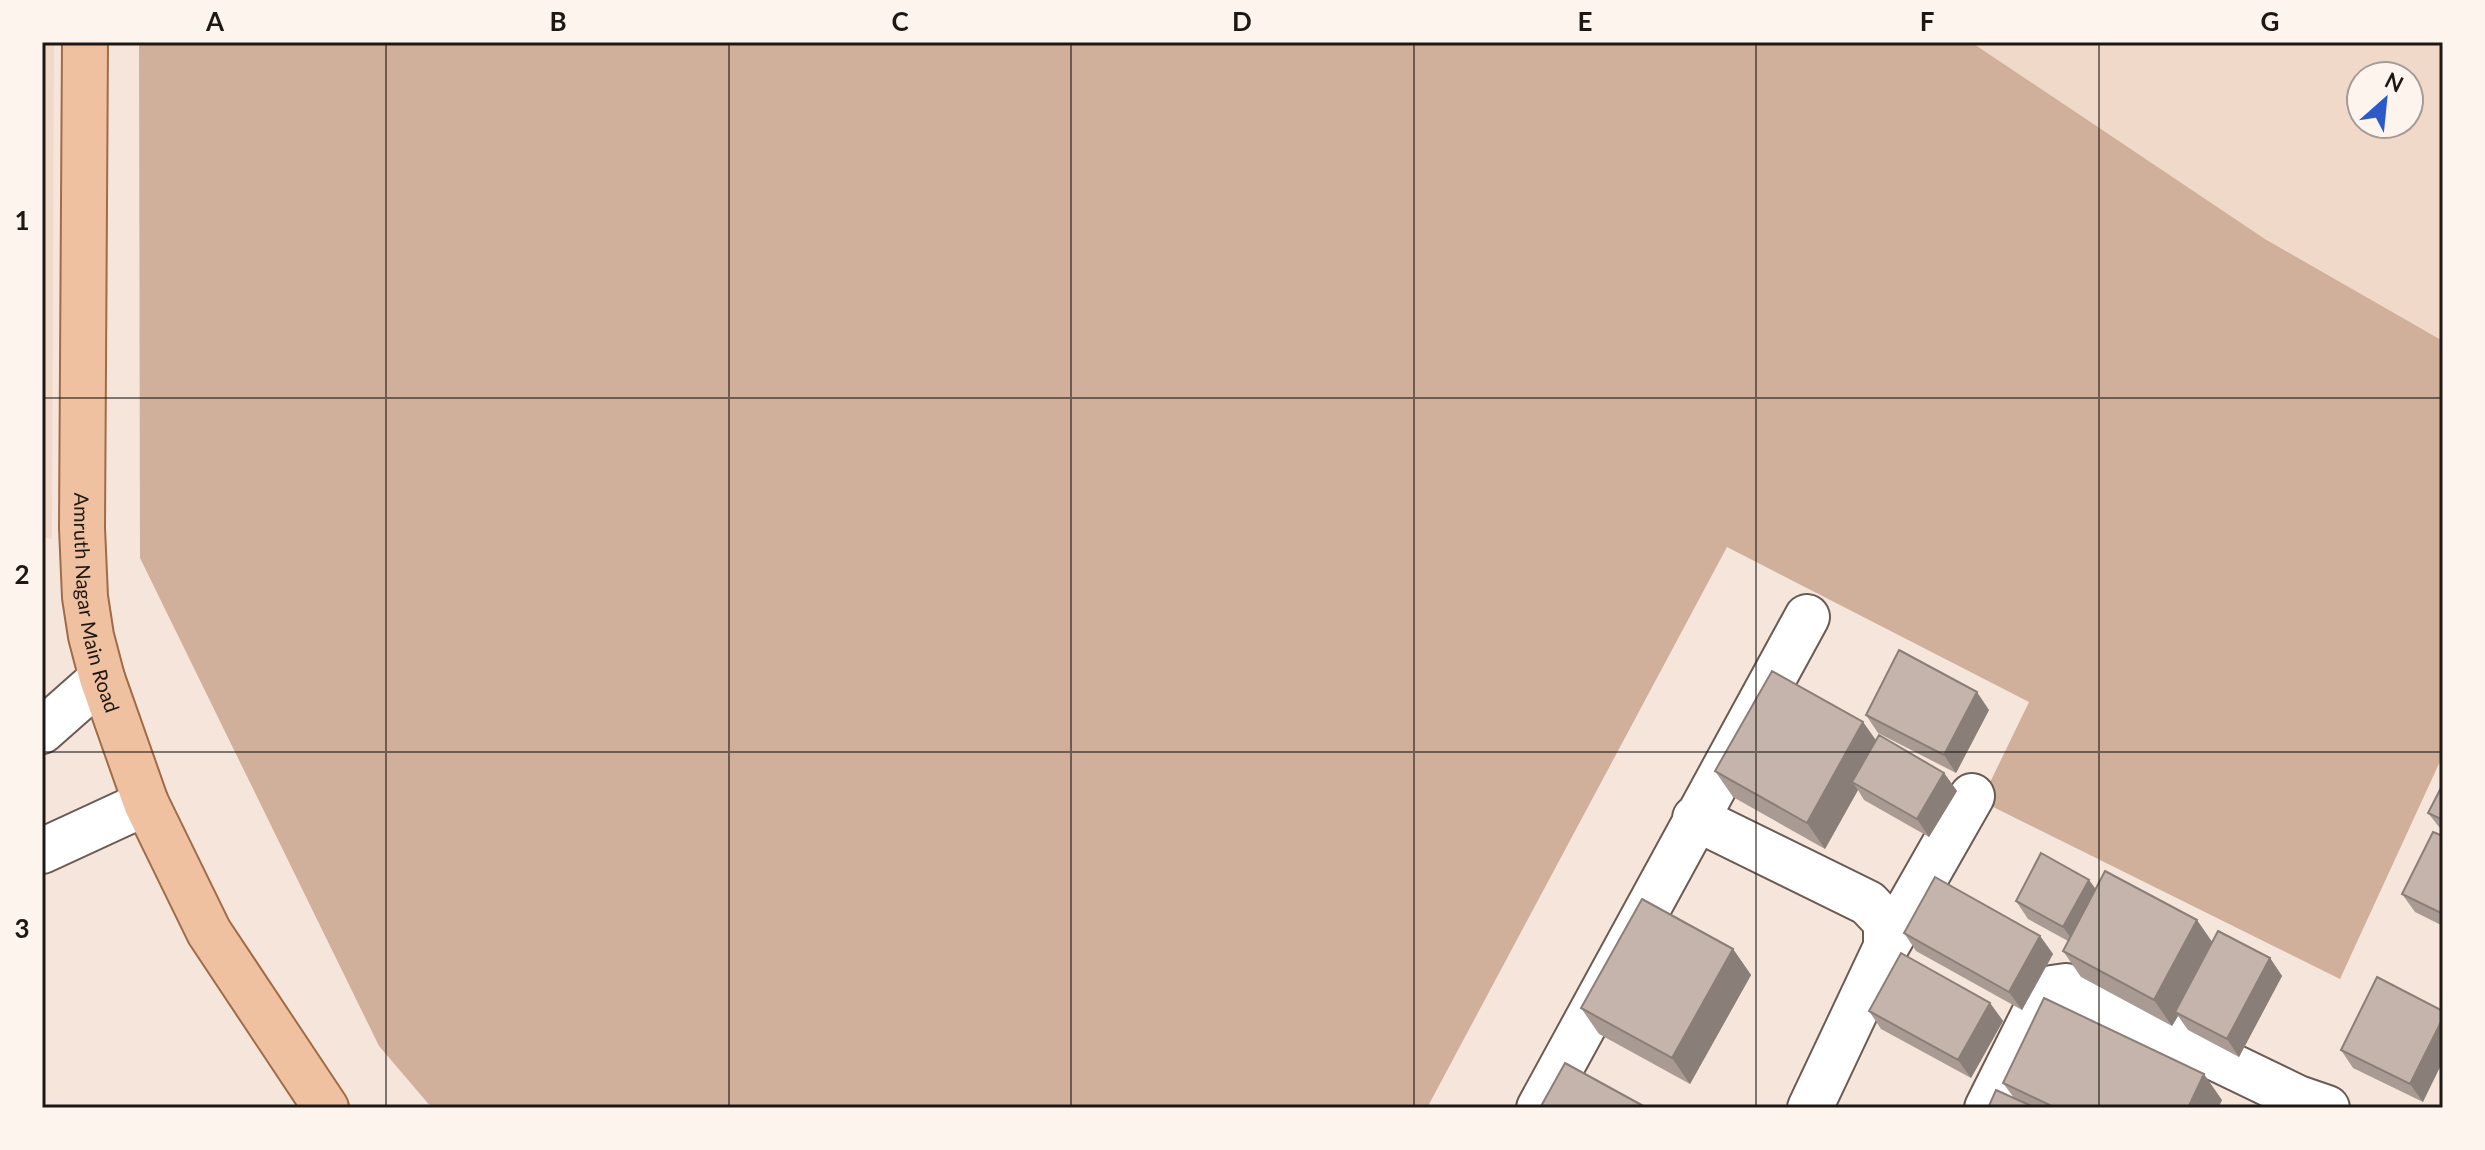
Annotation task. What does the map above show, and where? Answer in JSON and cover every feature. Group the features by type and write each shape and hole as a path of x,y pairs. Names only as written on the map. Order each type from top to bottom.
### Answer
{"main road":[{"name":"Amruth Nagar Main Road","path":"85,42 82,528 85,597 91,636 102,678 146,803 209,932 326,1108"},
{"name":"Amruth Nagar Main Road","path":"109,42 102,526 107,594 122,662 158,765 240,937 348,1108"}],"street":[{"path":"1539,1108 1807,617"},
{"path":"42,731 102,678"},
{"path":"1810,1108 1886,947 1972,796"},
{"path":"42,851 146,803"},
{"path":"1695,818 1868,903 1886,922 1886,947"},
{"path":"1987,1108 2042,998 2052,988 2066,986 2307,1105"}],"shaded area":[{"path":"42,42 54,42 52,539 42,537"},
{"path":"139,42 1971,42 2265,239 2443,341 2443,755 2340,979 1981,801 2029,702 1727,547 1427,1108 432,1108 379,1046 140,558"},
{"path":"1971,42 2443,42 2443,341 2265,239"}],"building":[{"path":"1899,650 1977,692 1944,755 1866,715"},
{"path":"1772,671 1863,722 1807,823 1715,771"},
{"path":"1879,735 1944,773 1917,819 1852,782"},
{"path":"2443,784 2443,820 2428,813"},
{"path":"2433,832 2443,836 2443,914 2402,894"},
{"path":"2041,853 2089,880 2063,927 2016,901"},
{"path":"2105,871 2197,920 2154,1000 2063,951"},
{"path":"1935,877 2040,936 2009,992 1904,933"},
{"path":"1642,899 1733,949 1672,1058 1581,1008"},
{"path":"2218,931 2270,958 2227,1039 2175,1012"},
{"path":"1901,953 1990,1003 1958,1060 1869,1011"},
{"path":"2377,977 2443,1011 2443,1018 2410,1084 2341,1050"},
{"path":"2044,998 2204,1074 2188,1108 2056,1108 2003,1083"},
{"path":"1565,1063 1647,1108 1540,1108"},
{"path":"1996,1090 2036,1108 1988,1108"}]}
